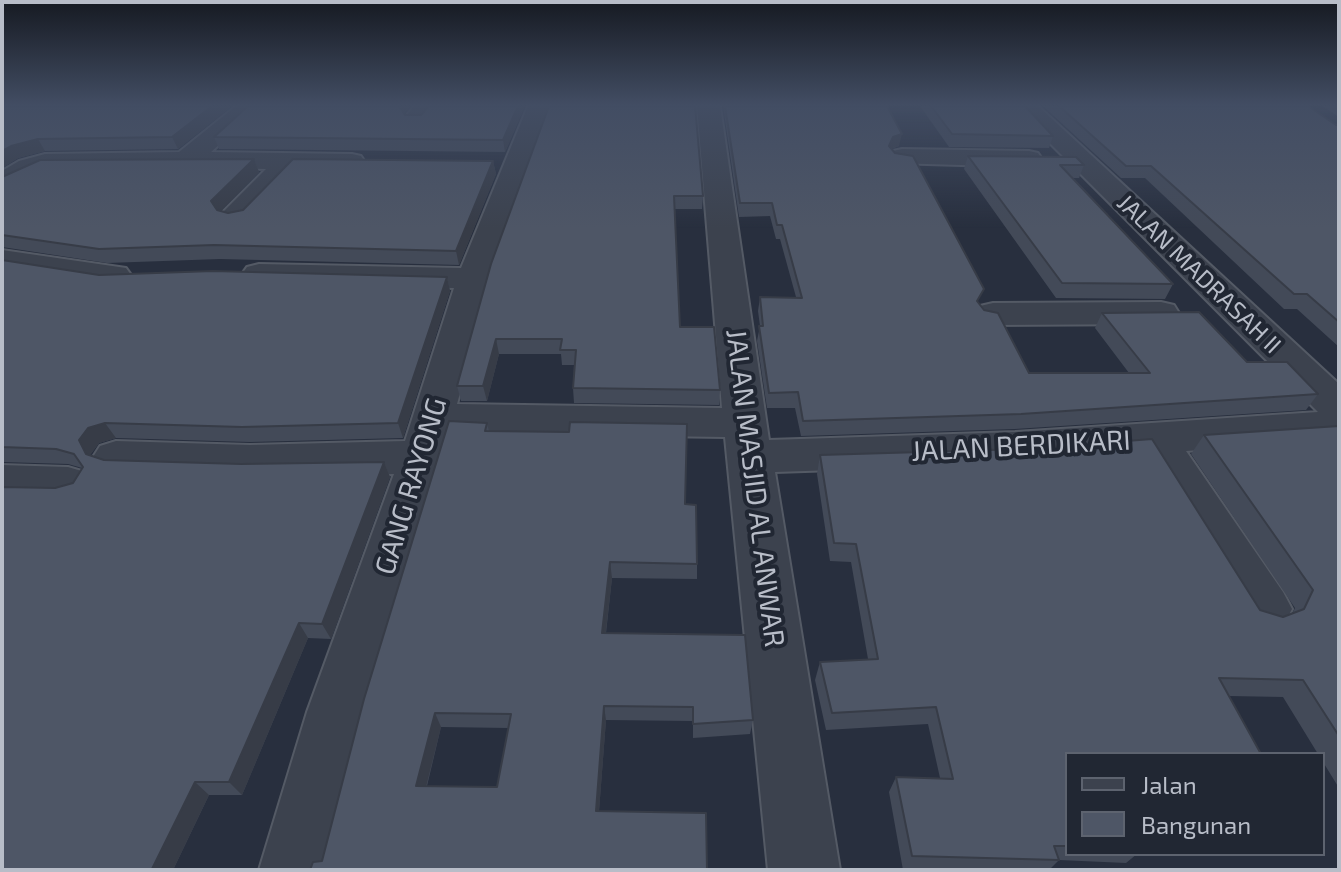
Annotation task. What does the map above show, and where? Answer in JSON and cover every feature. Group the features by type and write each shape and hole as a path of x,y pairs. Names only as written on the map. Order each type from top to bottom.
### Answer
{"street":[{"path":"186,160 202,147"},
{"name":"GANG RAYONG","path":"295,870 338,712 475,278 502,163 513,147"},
{"name":"JALAN MASJID AL ANWAR","path":"713,147 804,870"},
{"name":"JALAN MADRASAH II","path":"1066,147 1339,408"},
{"path":"902,157 1079,159"},
{"path":"6,176 45,162 186,160 380,163"},
{"path":"235,215 288,162"},
{"path":"2,260 107,276 145,274"},
{"path":"231,273 475,278"},
{"path":"993,314 1240,313"},
{"name":"JALAN BERDIKARI","path":"116,457 250,461 427,438 748,440 1015,448 1339,425"},
{"path":"1155,439 1264,609"},
{"path":"2,482 68,484"}],"building":[{"path":"534,147 699,147 703,196 674,196 680,327 714,327 720,390 573,388 576,350 560,350 562,339 496,339 483,386 457,386 491,264"},
{"path":"731,147 890,147 895,153 913,156 984,289 977,301 984,310 998,313 1029,373 1150,373 1102,313 1199,312 1247,362 1287,362 1318,394 1021,414 803,421 798,392 769,393 759,326 763,326 760,297 802,298 782,225 777,225 772,203 740,203"},
{"path":"1104,147 1339,147 1339,322 1307,294 1294,294 1151,166 1126,166"},
{"path":"968,156 1076,157 1084,165 1060,165 1173,284 1062,283"},
{"path":"254,159 211,201 217,210 228,213 243,210 293,159 493,161 456,251 214,245 99,249 2,235 2,177 40,160"},
{"path":"2,260 99,275 213,271 447,277 398,423 242,427 105,423 88,428 79,440 86,454 104,460 241,464 384,462 322,624 299,623 229,782 195,782 152,869 180,870 2,870 2,487 55,488 73,483 83,467 74,454 56,449 2,447"},
{"path":"449,421 487,423 485,431 569,432 570,422 687,424 685,504 696,505 697,564 610,562 602,633 745,635 753,720 693,724 693,707 604,706 596,811 706,813 707,870 310,870 313,862 322,861 364,699","holes":["435,713 511,714 497,787 416,786"]},
{"path":"1339,426 1339,736 1303,680 1219,678 1260,752 1065,752 1065,846 1054,846 1059,860 912,856 896,777 953,779 936,707 832,713 820,662 878,659 856,544 834,543 820,455 1024,449 1152,439 1260,610 1283,617 1304,609 1313,590 1204,435"}]}
